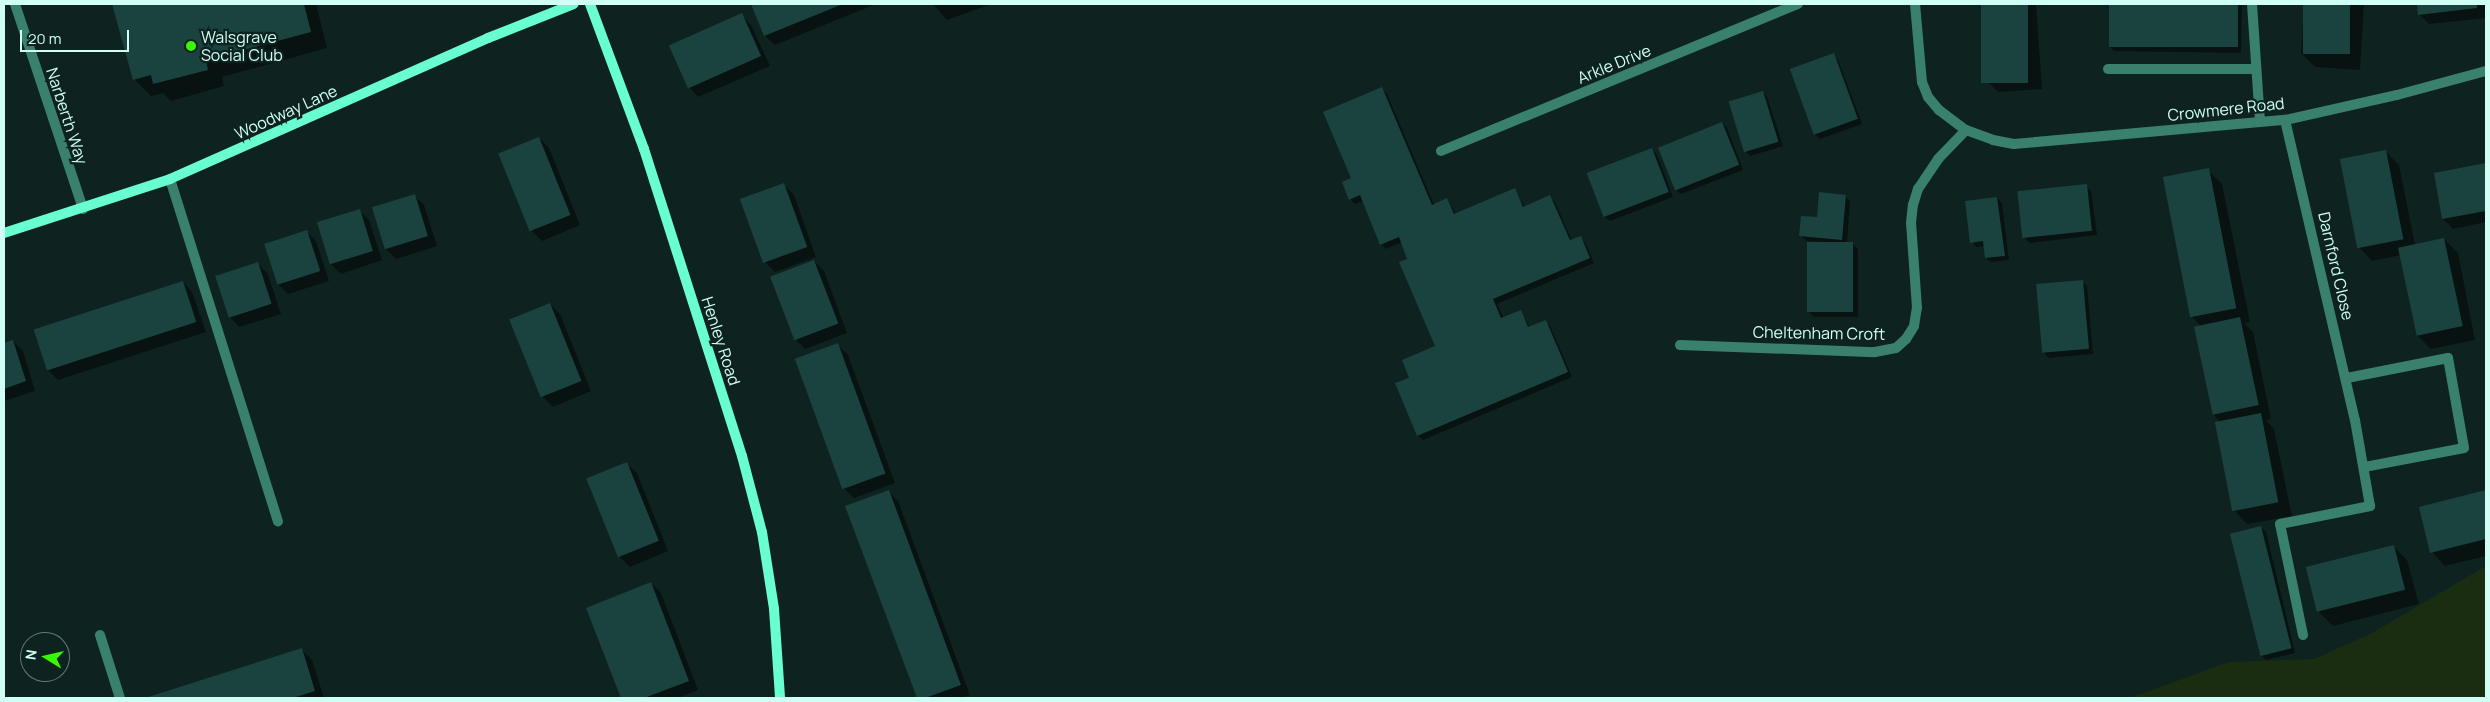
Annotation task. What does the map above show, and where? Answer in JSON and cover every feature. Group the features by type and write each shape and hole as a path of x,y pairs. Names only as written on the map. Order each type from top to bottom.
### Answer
{"main road":[{"name":"Woodway Lane","path":"4,233 83,209 170,179 488,38 574,4"},
{"name":"Henley Road","path":"590,4 644,149 742,456 762,532 774,609 780,698"}],"street":[{"name":"Narberth Way","path":"15,4 83,209"},
{"name":"Arkle Drive","path":"1441,151 1798,4"},
{"path":"1915,4 1922,82 1925,90 1928,97 1939,110 1966,130"},
{"path":"2252,4 2260,122"},
{"path":"2108,69 2256,69"},
{"name":"Crowmere Road","path":"1966,130 1993,140 2014,144 2285,120 2397,95 2486,71"},
{"name":"Darnford Close","path":"2285,120 2347,378 2370,506 2280,524 2303,636"},
{"name":"Cheltenham Croft","path":"1680,345 1875,352 1896,348 1906,339 1914,326 1917,308 1911,223 1913,205 1918,190 1938,159 1966,130"},
{"path":"170,179 278,521"},
{"path":"2347,378 2448,358 2464,448 2364,467"},
{"path":"100,635 120,698"}],"green space":[{"path":"2486,566 2486,698 2130,698 2229,662 2314,659 2372,633"}],"building":[{"name":"Walsgrave Social Club","path":"112,4 304,4 311,32 206,60 208,70 153,84 151,75 133,80"},
{"path":"751,4 843,4 764,36"},
{"path":"1981,4 2028,4 2028,83 1981,83"},
{"path":"2109,4 2238,4 2238,47 2109,47"},
{"path":"2303,4 2350,4 2350,54 2303,54"},
{"path":"2417,4 2477,4 2477,8 2418,15"},
{"path":"742,13 761,56 688,88 669,46"},
{"path":"1834,53 1858,119 1814,135 1790,69"},
{"path":"1382,87 1432,205 1447,198 1454,214 1515,188 1523,207 1550,195 1570,240 1581,236 1590,258 1493,299 1501,318 1521,310 1528,327 1546,320 1568,372 1417,436 1395,383 1409,378 1402,360 1435,346 1399,262 1407,259 1399,237 1380,245 1360,195 1349,200 1342,182 1351,178 1323,112"},
{"path":"1763,91 1778,142 1744,152 1729,102"},
{"path":"1722,122 1739,165 1675,190 1658,148"},
{"path":"539,137 570,215 530,231 498,153"},
{"path":"1652,148 1669,192 1603,217 1587,173"},
{"path":"2386,150 2403,239 2357,248 2340,159"},
{"path":"2486,163 2486,211 2442,219 2434,173"},
{"path":"2209,168 2236,308 2190,317 2163,177"},
{"path":"784,183 807,247 763,263 740,199"},
{"path":"2087,184 2092,231 2022,238 2017,191"},
{"path":"1819,192 1846,195 1842,240 1799,236 1801,216 1817,217"},
{"path":"415,194 428,236 385,249 372,207"},
{"path":"1997,197 2005,256 1985,258 1983,241 1970,243 1965,201"},
{"path":"360,209 373,251 330,264 317,222"},
{"path":"307,230 320,271 277,285 264,244"},
{"path":"2444,238 2463,326 2417,336 2398,248"},
{"path":"1807,242 1853,242 1853,312 1807,312"},
{"path":"814,260 838,323 794,340 770,277"},
{"path":"258,262 272,304 229,318 215,276"},
{"path":"2083,280 2089,349 2042,353 2036,284"},
{"path":"183,281 196,322 47,370 34,330"},
{"path":"550,303 581,381 541,397 509,319"},
{"path":"2240,317 2259,405 2213,415 2194,327"},
{"path":"13,340 26,381 4,389 4,343"},
{"path":"838,343 886,474 842,489 795,359"},
{"path":"2261,413 2278,502 2232,511 2215,422"},
{"path":"627,462 659,541 618,557 586,478"},
{"path":"889,490 961,685 925,698 917,698 845,506"},
{"path":"2486,490 2486,539 2430,553 2419,507"},
{"path":"2261,526 2291,648 2260,656 2230,534"},
{"path":"2394,545 2405,590 2317,612 2306,567"},
{"path":"651,582 689,681 644,698 621,698 586,608"},
{"path":"302,648 315,691 293,698 145,698"}],"place":[{"name":"Walsgrave Social Club","path":"191,46"}]}
